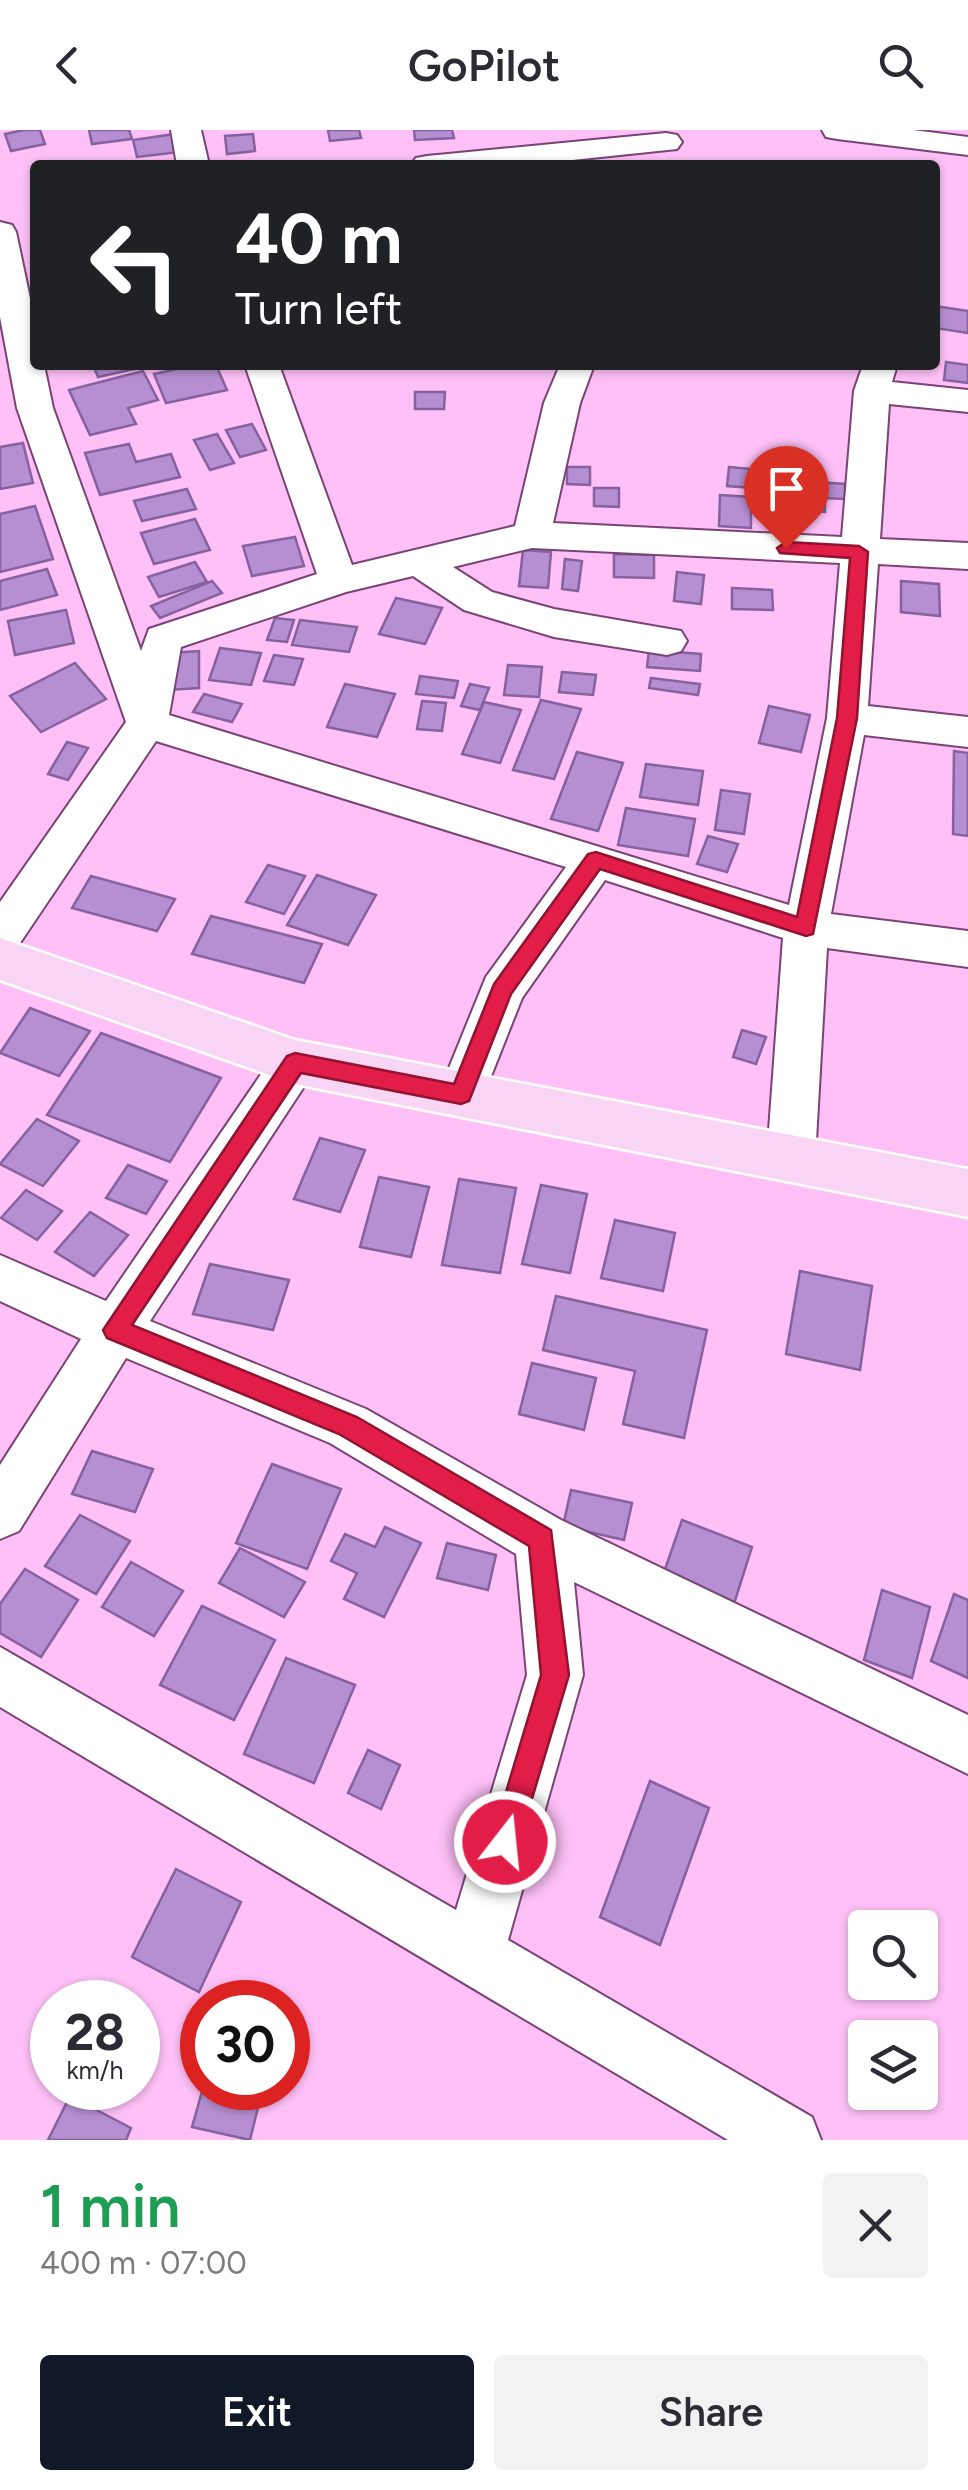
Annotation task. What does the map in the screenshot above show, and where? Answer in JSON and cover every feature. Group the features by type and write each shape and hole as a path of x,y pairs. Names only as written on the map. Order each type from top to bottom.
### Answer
{"main road":[{"path":"0,958 295,1062 968,1193"}],"street":[{"path":"186,130 192,160"},
{"path":"838,130 948,147"},
{"path":"490,160 665,146"},
{"path":"0,232 35,408 146,723"},
{"path":"264,370 339,581"},
{"path":"532,535 562,403 575,370"},
{"path":"791,1158 806,928 847,718 876,378 968,401"},
{"path":"0,937 146,723 163,639 339,581 532,535 968,556"},
{"path":"419,562 478,601 554,624 667,641"},
{"path":"847,718 968,732"},
{"path":"146,723 806,928 968,949"},
{"path":"461,1094 502,990 596,860"},
{"path":"0,1513 116,1330 295,1062"},
{"path":"0,1277 116,1330 348,1426 542,1538 968,1745"},
{"path":"474,1953 555,1675 542,1538"},
{"path":"0,1674 789,2140"}],"building":[{"path":"40,130 45,144 11,151 5,134"},
{"path":"89,130 129,130 132,139 92,144"},
{"path":"328,130 359,130 361,138 330,141"},
{"path":"414,130 452,130 454,138 415,140"},
{"path":"175,134 180,152 137,157 133,140"},
{"path":"253,134 255,151 227,154 225,136"},
{"path":"940,307 968,311 968,333 940,329"},
{"path":"946,362 968,365 968,383 944,380"},
{"path":"95,370 130,370 98,377"},
{"path":"218,370 227,390 166,403 154,374"},
{"path":"143,371 158,400 128,408 136,424 90,435 69,390"},
{"path":"415,392 445,392 444,409 415,409"},
{"path":"252,424 266,450 240,457 226,430"},
{"path":"217,434 234,463 210,470 194,440"},
{"path":"23,443 33,483 0,489 0,447"},
{"path":"129,444 136,462 171,454 180,477 100,495 85,453"},
{"path":"567,467 590,467 590,485 567,484"},
{"path":"729,467 782,472 781,490 727,486"},
{"path":"789,480 845,484 845,499 825,498 825,512 789,509"},
{"path":"594,488 619,488 619,507 594,506"},
{"path":"187,489 196,509 142,521 134,501"},
{"path":"720,495 751,497 751,528 719,526"},
{"path":"35,506 53,559 0,572 0,514"},
{"path":"195,519 210,550 154,564 141,533"},
{"path":"295,537 304,566 252,576 243,546"},
{"path":"523,550 551,552 548,588 519,586"},
{"path":"614,554 654,555 654,578 614,577"},
{"path":"565,559 582,561 578,591 562,589"},
{"path":"195,562 207,582 159,597 148,577"},
{"path":"47,569 57,595 0,610 0,581"},
{"path":"677,572 704,575 701,604 674,601"},
{"path":"212,581 222,593 160,618 151,606"},
{"path":"901,581 939,584 940,616 901,612"},
{"path":"732,588 772,590 773,610 732,609"},
{"path":"396,598 442,608 425,644 379,634"},
{"path":"66,610 74,643 15,655 8,621"},
{"path":"275,618 294,620 287,642 267,640"},
{"path":"300,620 357,627 349,652 292,645"},
{"path":"220,648 261,653 251,685 209,680"},
{"path":"649,650 701,654 700,671 647,667"},
{"path":"199,651 199,688 168,690 169,653"},
{"path":"274,655 303,659 294,685 264,681"},
{"path":"75,663 106,699 41,732 10,696"},
{"path":"508,665 542,667 539,697 504,695"},
{"path":"562,672 596,675 593,695 559,692"},
{"path":"420,676 458,681 454,698 416,694"},
{"path":"651,678 700,684 698,695 649,688"},
{"path":"345,684 395,694 377,737 327,727"},
{"path":"470,684 489,688 480,710 461,706"},
{"path":"204,694 242,704 232,722 193,712"},
{"path":"541,700 581,709 554,779 513,770"},
{"path":"422,701 446,703 442,731 417,729"},
{"path":"484,702 521,710 500,763 462,754"},
{"path":"769,706 810,715 801,752 759,743"},
{"path":"67,742 88,748 68,780 48,774"},
{"path":"954,751 968,753 968,836 953,834"},
{"path":"577,752 623,763 598,831 551,819"},
{"path":"646,764 703,771 698,805 640,797"},
{"path":"721,790 750,794 744,834 715,830"},
{"path":"626,808 695,819 688,856 618,845"},
{"path":"708,836 738,844 727,872 697,864"},
{"path":"268,865 305,876 284,914 246,902"},
{"path":"317,875 376,895 348,945 287,925"},
{"path":"91,876 175,899 157,931 72,908"},
{"path":"211,916 322,944 304,983 192,954"},
{"path":"30,1008 90,1031 59,1076 0,1053"},
{"path":"742,1030 766,1037 756,1064 733,1057"},
{"path":"101,1033 221,1078 170,1162 47,1115"},
{"path":"37,1119 79,1141 43,1186 0,1164"},
{"path":"320,1138 365,1150 340,1212 294,1199"},
{"path":"128,1165 167,1181 146,1214 106,1198"},
{"path":"379,1177 429,1187 411,1257 360,1247"},
{"path":"459,1179 516,1188 500,1273 442,1265"},
{"path":"541,1185 587,1194 570,1273 522,1264"},
{"path":"26,1190 62,1211 37,1240 1,1218"},
{"path":"90,1212 128,1235 94,1276 55,1252"},
{"path":"615,1220 675,1233 663,1291 601,1278"},
{"path":"210,1264 289,1280 273,1330 193,1314"},
{"path":"800,1271 872,1286 860,1370 786,1354"},
{"path":"556,1296 707,1330 684,1438 623,1424 635,1371 543,1350"},
{"path":"532,1363 596,1378 584,1430 519,1414"},
{"path":"92,1451 153,1469 135,1512 72,1494"},
{"path":"272,1464 341,1489 307,1569 236,1543"},
{"path":"571,1490 632,1503 624,1540 563,1526"},
{"path":"80,1515 130,1541 96,1594 45,1566"},
{"path":"682,1520 752,1547 734,1604 662,1578"},
{"path":"385,1527 421,1543 384,1617 344,1599 357,1573 331,1561 345,1534 375,1547"},
{"path":"447,1543 496,1555 488,1590 437,1578"},
{"path":"240,1548 305,1582 284,1617 219,1583"},
{"path":"131,1562 183,1591 154,1636 102,1607"},
{"path":"25,1569 78,1600 41,1657 0,1633 0,1604"},
{"path":"882,1590 930,1607 912,1678 864,1660"},
{"path":"954,1594 968,1600 968,1678 931,1661"},
{"path":"202,1606 275,1640 234,1720 160,1685"},
{"path":"286,1658 355,1685 314,1783 244,1754"},
{"path":"368,1750 400,1765 381,1809 348,1793"},
{"path":"650,1781 709,1808 660,1945 600,1917"},
{"path":"176,1869 241,1902 205,1980 180,1982 132,1957"},
{"path":"63,2110 97,2110 131,2128 126,2140 48,2140"},
{"path":"197,2110 257,2110 250,2140 192,2127"}],"route":[{"path":"505,1842 555,1675 542,1538 348,1426 116,1330 295,1062 461,1094 502,990 547,922 596,860 806,928 847,718 859,552 786,548"}]}
